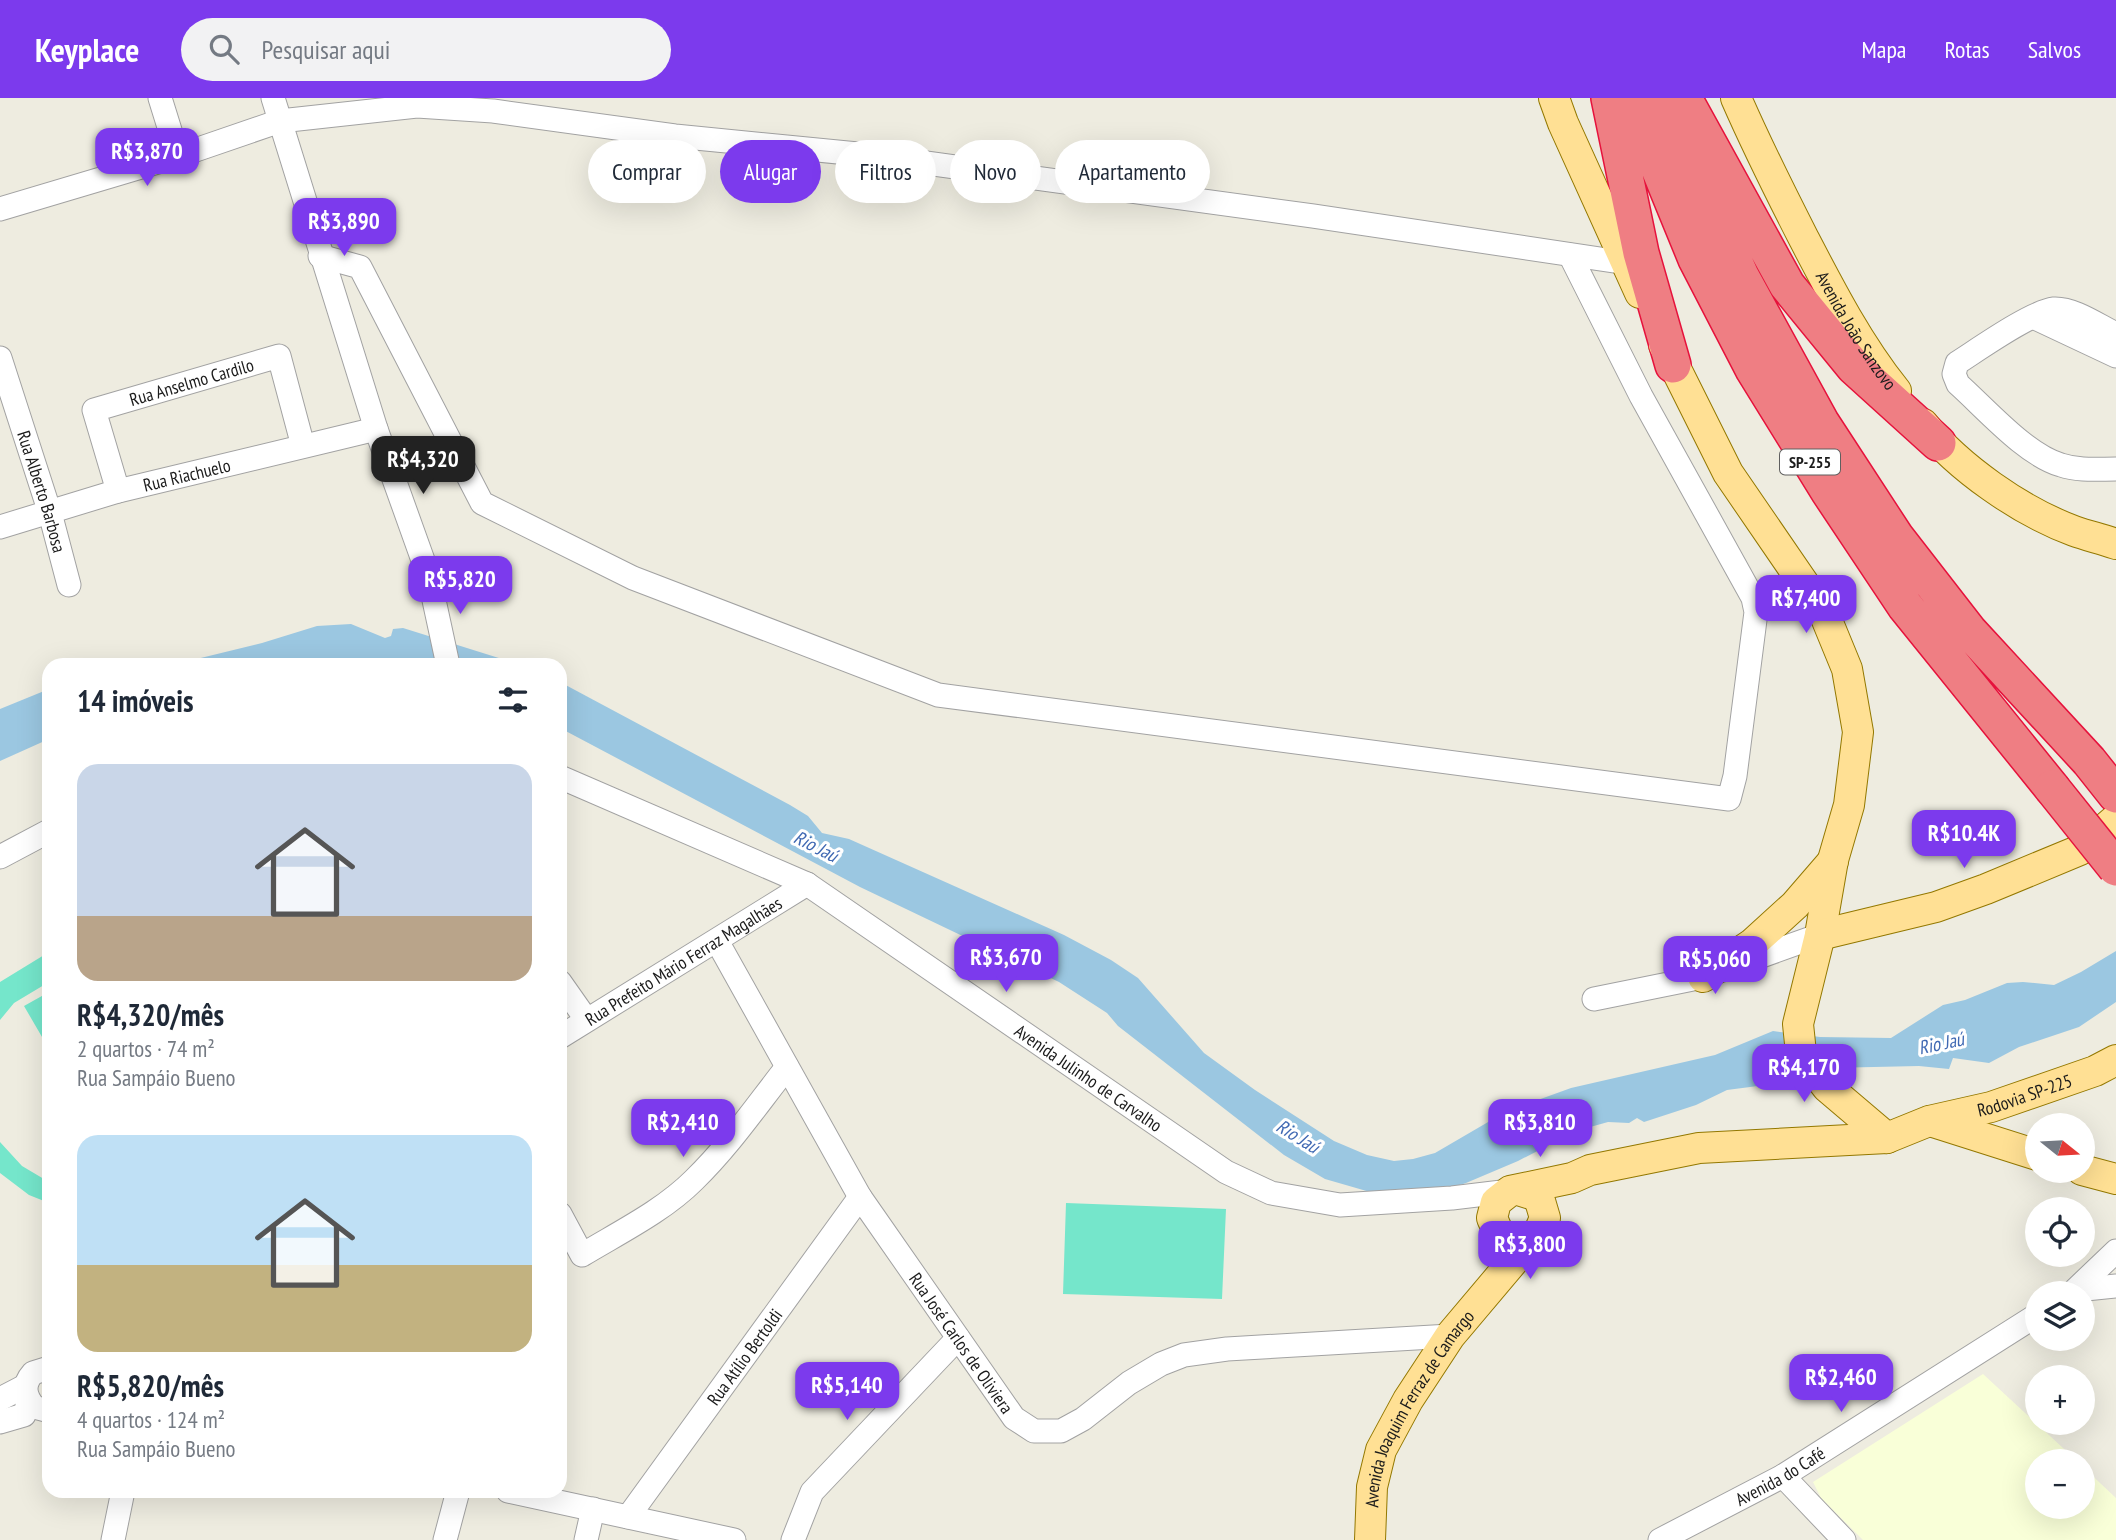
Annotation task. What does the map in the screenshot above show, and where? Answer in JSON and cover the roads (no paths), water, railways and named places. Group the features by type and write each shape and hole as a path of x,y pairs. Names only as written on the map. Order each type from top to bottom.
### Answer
{"highway":[{"path":"1609,98 1641,253 1673,365"},
{"name":"SP-255","path":"1630,98 1696,259 1753,369 1829,492 1905,606 2116,868"},
{"name":"SP-255","path":"1665,98 1741,276 1821,422 1896,537 1969,631 2116,795"},
{"path":"1684,98 1787,285 1854,367 1938,443"}],"main road":[{"path":"1554,98 1673,365 1728,473 1824,613 1847,669 1858,732 1849,805 1833,860 1817,946 1798,1024 1801,1053 1827,1087 1886,1138 1930,1121 2025,1151"},
{"name":"Avenida João Sanzovo","path":"1736,98 1757,146 1827,284 1877,367 1938,443 2007,498 2072,530 2116,544"},
{"path":"1817,946 1937,907 2080,850 2116,819"},
{"path":"1703,977 1752,944 1796,905 1833,860"},
{"name":"Rodovia SP-225","path":"1930,1121 1991,1107 2095,1072 2116,1060"},
{"path":"1794,1143 1845,1104"},
{"name":"Avenida Julinho de Carvalho","path":"1514,1191 1699,1148 1886,1138"},
{"path":"2095,1173 2116,1179"},
{"path":"1497,1230 1514,1242 1538,1230 1581,1174"},
{"path":"1489,1290 1497,1230 1493,1210 1502,1195 1527,1191 1541,1201 1538,1230"},
{"name":"Avenida Joaquim Ferraz de Camargo","path":"1370,1540 1372,1487 1381,1450 1408,1400 1450,1336 1538,1230"}],"street":[{"path":"160,98 178,156"},
{"path":"273,98 376,429 429,577 446,658"},
{"path":"0,209 178,156 280,121 417,106 493,111 675,136 881,157 1313,216 1627,263"},
{"path":"320,256 360,267 482,503 645,583 938,695 1729,799 1735,776 1756,612 1753,598 1641,396 1570,255"},
{"path":"2116,334 2071,313 2055,309 2033,317 1957,363 1954,374 1958,384 2036,455 2061,465 2081,469 2116,469"},
{"path":"2033,317 2116,356"},
{"name":"Rua Anselmo Cardilo","path":"118,491 94,410 279,356 303,446"},
{"name":"Rua Alberto Barbosa","path":"0,358 50,513 69,584"},
{"name":"Rua Riachuelo","path":"0,527 118,491 376,429"},
{"name":"Avenida Julinho de Carvalho","path":"567,780 807,884 1227,1172 1270,1193 1340,1205 1514,1191"},
{"path":"0,858 42,835"},
{"name":"Rua Prefeito Mário Ferraz Magalhães","path":"567,1032 807,884"},
{"name":"Rua José Carlos de Oliviera","path":"717,941 860,1197 1014,1418 1034,1431 1061,1431 1083,1419 1129,1383 1161,1364 1184,1355 1227,1349 1450,1336"},
{"path":"1594,999 1703,977 1817,946"},
{"path":"567,992 586,1020"},
{"path":"567,1227 582,1255 646,1216 693,1181 787,1068"},
{"name":"Rua Atílio Bertoldi","path":"628,1517 860,1197"},
{"path":"1452,1198 1497,1230"},
{"path":"2085,1281 2116,1251"},
{"path":"2095,1289 2116,1286"},
{"name":"Avenida do Café","path":"1660,1540 1783,1476 2025,1323"},
{"path":"793,1540 812,1492 958,1338"},
{"path":"0,1422 24,1415 34,1399 33,1373 42,1370"},
{"path":"0,1399 34,1399"},
{"path":"1783,1476 1844,1540"},
{"path":"113,1540 122,1498"},
{"path":"446,1540 456,1498"},
{"path":"541,1498 734,1540"},
{"path":"586,1540 593,1509"}],"water":[{"path":"351,624 385,638 391,636 393,629 403,628 499,658 201,658 317,626"},
{"name":"Rio Jaú","path":"567,686 790,805 808,816 822,833 849,839 1064,935 1111,960 1138,978 1204,1053 1255,1090 1334,1141 1367,1155 1394,1161 1435,1153 1507,1111 1571,1088 1715,1055 1773,1031 1820,1037 1891,1038 1943,1005 1965,1000 2007,983 2054,985 2116,951 2116,1002 2079,1027 2019,1047 1989,1063 1953,1058 1949,1069 1919,1066 1828,1068 1773,1084 1727,1090 1696,1105 1644,1122 1637,1118 1629,1123 1608,1122 1576,1131 1518,1161 1426,1196 1370,1192 1325,1179 1284,1155 1118,1026 1107,1013 1059,982 860,887 567,732"},
{"path":"42,692 42,742 0,761 0,709"}]}
